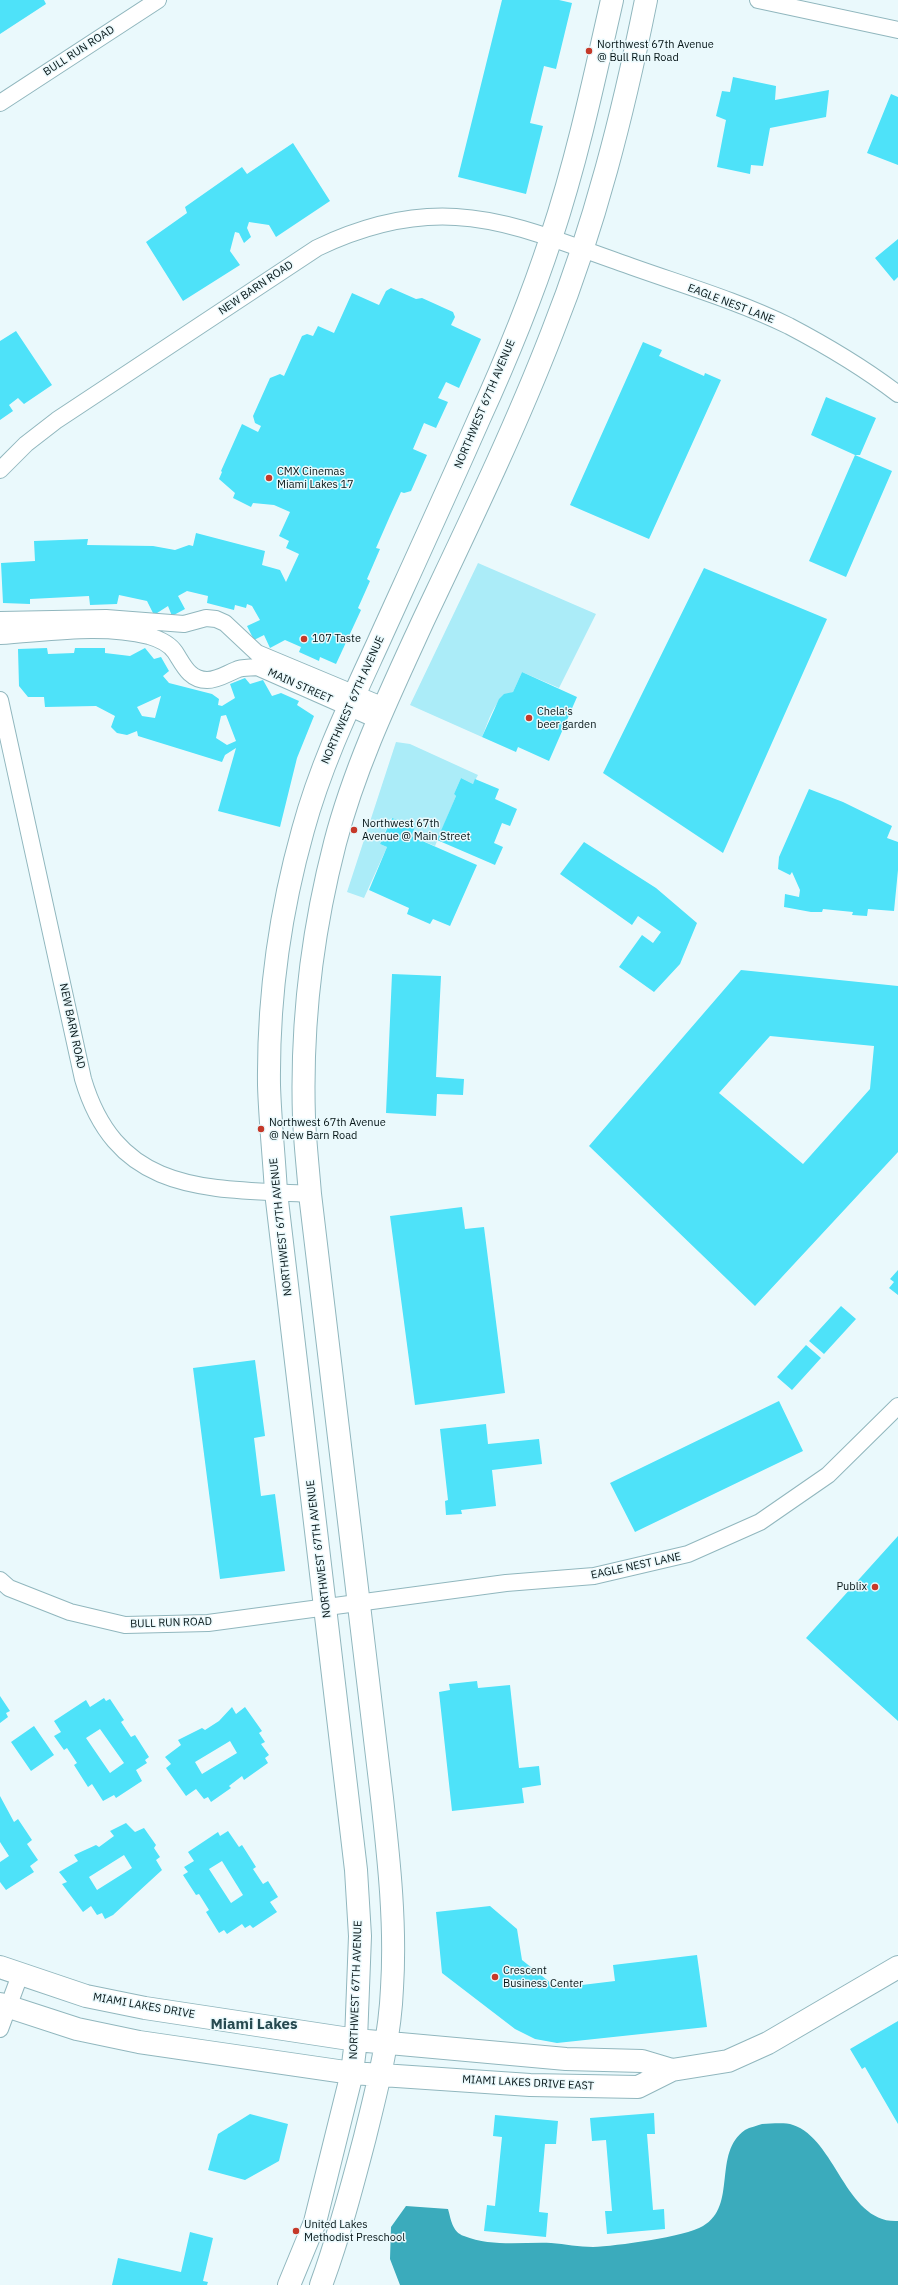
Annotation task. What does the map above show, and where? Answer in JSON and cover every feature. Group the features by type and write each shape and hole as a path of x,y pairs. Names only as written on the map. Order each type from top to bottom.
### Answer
{"main road":[{"name":"NORTHWEST 67TH AVENUE","path":"289,2285 315,2222 352,2073 356,2040 360,1936 356,1870 276,1192 269,1086 271,1039 284,911 303,830 320,773 351,700 481,416 517,331 551,238 588,109 612,0"},
{"path":"321,2285 340,2232 381,2074 392,1989 392,1889 310,1194 304,1119 304,1051 309,987 327,879 335,842 350,795 380,713 506,443 553,332 582,249 610,160 629,83 646,0"},
{"name":"MIAMI LAKES DRIVE","path":"0,1967 86,1996 145,2008 386,2044"},
{"name":"MIAMI LAKES DRIVE EAST","path":"381,2074 530,2085 638,2087 672,2070 728,2061 748,2052 773,2040 898,1967"},
{"path":"4,2006 78,2029 139,2042 352,2073 381,2074"},
{"name":"MIAMI LAKES DRIVE EAST","path":"386,2044 566,2059 642,2061 672,2070"}],"street":[{"name":"BULL RUN ROAD","path":"0,103 158,0"},
{"path":"758,0 898,30"},
{"name":"NEW BARN ROAD","path":"0,470 26,444 58,420 304,256 346,234 378,224 402,220 454,217 494,222 551,238"},
{"name":"EAGLE NEST LANE","path":"551,238 727,301 788,326 834,351 898,394"},
{"name":"MAIN STREET","path":"0,620 106,618 184,624 206,618 216,619 225,623 257,653 380,713"},
{"name":"MAIN STREET","path":"0,636 92,630 122,630 164,642 174,651 186,671 195,677 206,680 216,679 238,669 257,667 351,700"},
{"name":"NEW BARN ROAD","path":"0,700 83,1079 90,1102 96,1114 118,1142 140,1163 157,1174 205,1188 310,1194"},
{"name":"EAGLE NEST LANE","path":"326,1608 506,1582 594,1576 688,1554 760,1522 828,1475 898,1406"},
{"name":"BULL RUN ROAD","path":"0,1580 9,1588 70,1612 125,1625 208,1623 326,1608"},
{"path":"0,2029 4,2006 20,1975"}],"shaded area":[{"path":"478,563 596,614 559,688 522,672 513,692 501,699 493,710 482,737 410,705"},
{"path":"396,742 410,744 478,775 473,784 461,778 454,794 456,796 435,846 411,836 414,827 391,818 380,844 387,847 364,898 347,892"},
{"path":"762,2124 789,2124 808,2133 820,2146 853,2196 866,2209 880,2218 898,2221 898,2285 400,2285 390,2259 391,2227 406,2206 448,2209 454,2228 457,2232 464,2236 485,2242 551,2243 593,2247 633,2243 681,2234 703,2226 714,2217 720,2206 726,2165 729,2152 735,2140 745,2130"}],"building":[{"path":"0,0 44,0 46,4 0,34"},
{"path":"502,0 559,0 572,3 556,69 544,66 530,123 543,126 526,194 458,177"},
{"path":"733,77 776,86 775,100 829,90 826,117 770,128 763,166 751,165 750,174 717,167 726,120 716,116 722,91 730,92"},
{"path":"891,94 898,97 898,165 867,153"},
{"path":"293,143 330,201 276,237 269,225 249,222 247,228 251,237 244,243 239,233 235,232 230,251 240,265 183,301 146,242 187,213 185,207 242,167 247,174"},
{"path":"898,239 898,277 894,281 875,258"},
{"path":"391,288 416,299 422,298 453,312 455,317 451,325 481,339 459,388 446,382 438,398 448,402 436,428 424,423 413,449 427,455 411,491 404,493 401,492 376,548 380,549 367,579 370,581 358,608 361,610 336,664 320,657 319,661 299,652 301,647 285,640 270,648 264,635 254,640 247,626 260,620 252,606 247,604 246,608 235,605 234,610 207,603 208,596 187,591 178,596 185,609 172,616 168,606 154,615 147,601 119,595 117,604 90,605 89,596 30,599 30,604 3,603 1,563 35,561 34,541 88,539 87,545 153,546 175,550 189,545 193,546 196,533 265,551 262,565 280,570 286,582 299,554 286,548 289,541 279,536 290,512 274,505 253,503 251,507 233,498 235,493 219,479 222,472 221,471 242,424 258,432 261,426 255,423 253,416 270,378 280,374 284,376 302,336 307,334 313,336 318,326 334,333 352,293 379,305 386,291"},
{"path":"16,331 52,385 24,404 18,398 9,405 13,411 0,420 0,341"},
{"path":"643,342 662,350 659,356 704,376 705,373 721,380 649,539 570,505"},
{"path":"826,397 876,418 860,455 855,455 811,435"},
{"path":"855,455 892,471 846,577 809,561"},
{"path":"704,568 827,619 723,853 603,773"},
{"path":"47,648 48,654 74,653 75,648 105,648 105,653 130,656 145,648 154,659 161,657 169,671 163,676 169,683 212,694 219,699 218,705 222,706 235,698 230,684 245,678 250,684 263,680 272,696 281,693 299,701 297,705 314,716 297,758 280,827 218,811 236,748 225,755 222,762 138,736 137,731 127,735 117,733 111,727 115,716 96,706 45,707 44,697 28,697 19,686 18,649","holes":["161,696 155,718 142,716 137,707","226,715 236,741 227,745 216,738 221,716"]},
{"name":"Chela's beer garden","path":"522,672 577,697 549,761 518,747 516,752 482,737 499,699 504,694 513,692"},
{"path":"461,778 473,784 475,779 499,789 495,799 517,809 510,826 502,823 494,843 503,847 495,865 437,840 456,796 454,794"},
{"path":"809,789 843,802 892,826 887,838 898,842 898,870 894,911 868,909 867,916 852,915 853,912 823,909 822,912 811,912 784,907 785,894 799,897 800,890 792,872 790,875 778,869 779,857"},
{"path":"392,818 415,827 411,836 477,865 450,926 433,919 430,924 407,914 409,908 369,890 387,847 380,844"},
{"path":"584,842 656,888 697,923 680,964 654,992 619,967 642,935 653,943 661,932 638,916 632,925 560,874"},
{"path":"741,970 898,986 898,1152 755,1306 589,1146","holes":["770,1036 874,1046 870,1089 803,1164 719,1093"]},
{"path":"392,974 441,976 436,1077 464,1079 463,1095 437,1094 436,1116 386,1113"},
{"path":"462,1207 465,1229 484,1227 505,1393 415,1405 390,1216"},
{"path":"898,1270 898,1295 889,1288 894,1282 890,1279"},
{"path":"841,1306 856,1319 824,1354 809,1341"},
{"path":"806,1345 821,1358 792,1390 777,1377"},
{"path":"255,1360 265,1436 254,1438 261,1496 275,1494 285,1571 220,1579 193,1368"},
{"path":"779,1401 803,1451 635,1532 610,1483"},
{"path":"486,1424 488,1444 539,1439 542,1464 492,1470 496,1506 461,1510 462,1514 446,1515 445,1501 448,1500 440,1429"},
{"name":"Publix","path":"898,1536 898,1721 806,1638"},
{"path":"477,1681 478,1688 510,1685 519,1768 539,1766 541,1785 522,1788 524,1803 452,1811 439,1692 450,1690 449,1684"},
{"path":"0,1696 10,1711 6,1713 8,1717 0,1723"},
{"path":"104,1698 106,1701 110,1699 124,1720 121,1722 131,1737 135,1735 149,1757 145,1760 147,1763 136,1770 142,1781 116,1798 114,1795 103,1801 92,1784 88,1787 74,1765 77,1763 67,1748 64,1750 54,1736 61,1732 54,1721 86,1700 90,1707","holes":["100,1729 124,1763 110,1773 86,1738"]},
{"path":"232,1707 236,1714 245,1707 262,1731 259,1733 265,1742 261,1744 269,1755 265,1758 268,1763 244,1780 242,1776 229,1786 231,1788 211,1802 208,1797 204,1799 196,1789 186,1796 166,1768 171,1764 165,1757 181,1745 178,1740 202,1728 205,1730 219,1721","holes":["230,1741 237,1753 202,1774 195,1762"]},
{"path":"34,1726 54,1755 31,1771 11,1742"},
{"path":"0,1796 14,1822 18,1819 32,1840 27,1844 38,1860 30,1866 34,1872 6,1890 0,1882 0,1862 9,1856 0,1842"},
{"path":"126,1823 135,1832 144,1828 156,1845 154,1848 160,1857 156,1860 162,1870 113,1915 105,1919 102,1913 97,1915 91,1906 83,1912 62,1884 67,1882 59,1872 78,1861 74,1855 96,1845 99,1847 114,1836 110,1831","holes":["124,1855 132,1868 97,1890 89,1877"]},
{"path":"228,1831 239,1847 242,1845 256,1867 253,1869 263,1884 268,1881 278,1897 270,1902 277,1912 253,1928 250,1925 245,1928 242,1924 227,1934 224,1930 219,1933 206,1912 209,1910 199,1894 196,1895 183,1875 188,1872 184,1867 194,1861 188,1852 218,1832 220,1836","holes":["222,1861 243,1895 231,1903 209,1869"]},
{"name":"Crescent Business Center","path":"490,1906 517,1929 522,1960 557,1988 615,1981 613,1965 697,1955 707,2027 557,2043 535,2039 515,2029 442,1973 436,1912"},
{"path":"898,2021 898,2124 865,2067 862,2069 850,2049"},
{"path":"654,2113 655,2134 647,2134 653,2210 664,2209 665,2229 607,2234 605,2211 612,2211 606,2140 592,2141 590,2118"},
{"path":"250,2114 288,2124 279,2161 245,2180 208,2170 218,2134"},
{"path":"495,2115 558,2121 556,2144 545,2144 539,2212 548,2213 546,2237 484,2231 487,2205 495,2206 502,2137 493,2136"},
{"path":"190,2232 213,2238 203,2281 208,2282 207,2285 112,2285 118,2258 181,2272"}],"place":[{"name":"Northwest 67th Avenue @ Bull Run Road","path":"589,51"},
{"name":"CMX Cinemas Miami Lakes 17","path":"269,478"},
{"name":"107 Taste","path":"304,639"},
{"name":"Chela's beer garden","path":"529,718"},
{"name":"Northwest 67th Avenue @ Main Street","path":"354,830"},
{"name":"Northwest 67th Avenue @ New Barn Road","path":"261,1129"},
{"name":"Publix","path":"875,1587"},
{"name":"Crescent Business Center","path":"495,1977"},
{"name":"United Lakes Methodist Preschool","path":"296,2231"}],"district":[{"name":"Miami Lakes","path":"254,2025"}]}
